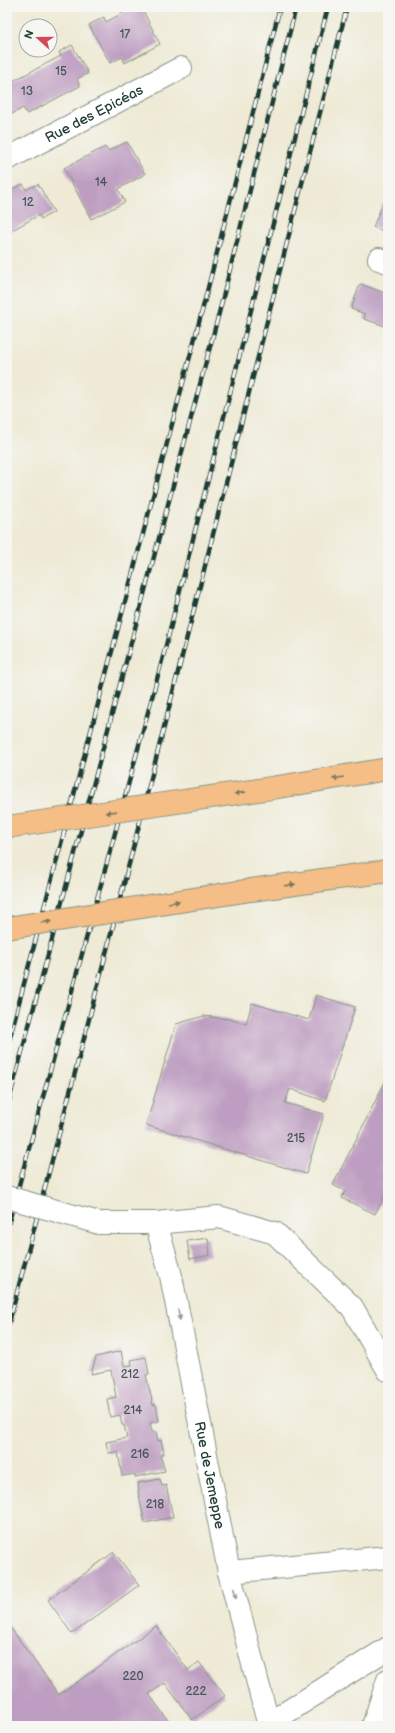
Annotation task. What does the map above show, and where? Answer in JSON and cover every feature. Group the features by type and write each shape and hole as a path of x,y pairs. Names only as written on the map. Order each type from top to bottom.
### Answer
{"highway":[{"path":"7,827 278,787 388,769"},
{"path":"7,928 251,890 388,871"}],"street":[{"name":"Rue des Epicéas","path":"7,159 181,68"},
{"path":"7,1197 99,1223 156,1223 220,1217 275,1233 352,1307 388,1370"},
{"name":"Rue de Jemeppe","path":"156,1223 171,1276 229,1572 268,1725"},
{"path":"229,1572 388,1557"},
{"path":"268,1725 388,1648"},
{"path":"373,1726 388,1680"}],"building":[{"path":"134,7 141,7 160,44 125,63 122,57 110,63 89,25 104,17 106,22"},
{"path":"72,45 88,73 77,79 80,86 27,114 23,108 12,114 7,105 7,80 9,78 11,82 58,58 61,56 59,52"},
{"path":"127,142 145,174 118,189 125,202 91,219 64,168 105,147 108,151"},
{"path":"23,184 26,190 38,184 54,212 41,219 39,215 7,233 7,192"},
{"path":"383,203 388,204 388,233 373,227"},
{"path":"360,284 388,294 388,327 364,319 365,314 351,309"},
{"path":"316,995 355,1007 325,1101 290,1089 285,1103 324,1114 306,1174 146,1125 176,1024 204,1016 229,1019 246,1024 252,1003 309,1020"},
{"path":"386,1080 388,1081 388,1189 375,1214 342,1198 345,1191 333,1185"},
{"path":"208,1238 210,1255 190,1259 187,1241"},
{"path":"121,1351 124,1366 132,1365 131,1360 146,1357 149,1374 146,1375 153,1405 156,1404 159,1421 150,1423 152,1432 156,1432 158,1441 161,1440 164,1454 160,1455 165,1471 135,1477 135,1474 122,1476 118,1452 108,1453 106,1442 127,1438 120,1415 110,1417 107,1399 116,1397 111,1370 91,1374 96,1357"},
{"path":"160,1479 162,1486 166,1485 173,1517 145,1523 138,1491 138,1483"},
{"path":"114,1552 139,1585 72,1634 48,1600"},
{"path":"7,1623 59,1695 156,1626 188,1670 199,1662 225,1696 192,1720 165,1683 149,1694 172,1726 7,1726"}],"railway":[{"path":"7,1048 202,311 280,7"},
{"path":"7,1108 219,313 296,7"},
{"path":"7,1229 163,657 328,7"},
{"path":"7,1330 137,834 347,7"}]}
